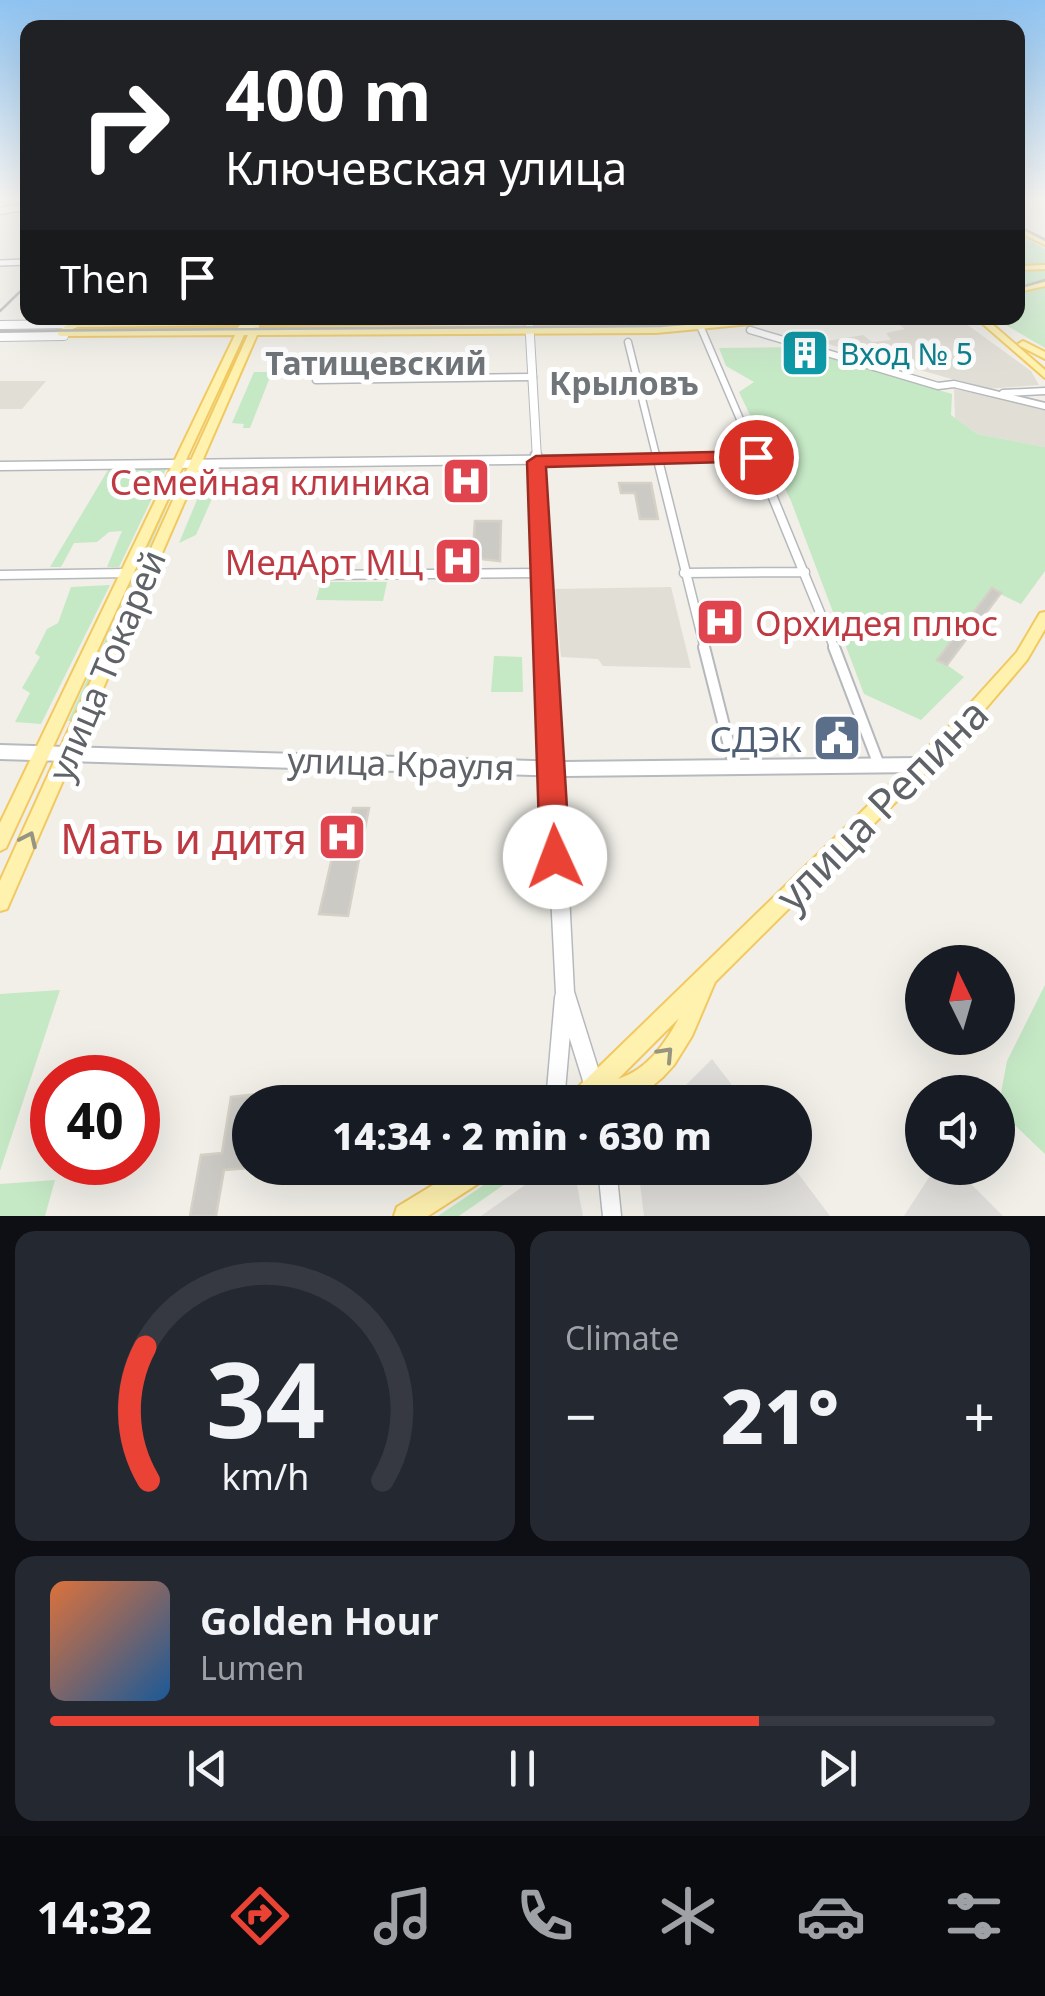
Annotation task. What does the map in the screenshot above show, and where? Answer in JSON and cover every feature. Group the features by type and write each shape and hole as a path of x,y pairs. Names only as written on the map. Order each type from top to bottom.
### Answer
{"main road":[{"path":"72,325 65,329 64,336 250,325 352,334 514,325"},
{"name":"улица Токарей","path":"0,902 68,754 186,464 250,325"},
{"path":"352,334 359,325"},
{"path":"374,325 371,328 375,334"},
{"path":"655,325 725,325"},
{"path":"990,325 1045,374"},
{"path":"992,325 1045,356"},
{"name":"улица Токарей","path":"0,842 128,573 186,464"},
{"name":"улица Репина","path":"632,1085 687,1032 705,982 1002,682 1045,616"},
{"path":"406,1216 455,1185"}],"street":[{"path":"530,325 565,994 588,1085"},
{"path":"701,328 805,572 879,765"},
{"path":"750,330 938,386 954,384 1045,406"},
{"path":"0,336 64,336"},
{"path":"628,342 735,769"},
{"path":"316,380 533,377"},
{"path":"991,394 1045,392"},
{"path":"0,466 756,457"},
{"path":"684,573 805,572"},
{"path":"0,574 128,573"},
{"path":"318,575 542,573"},
{"name":"улица Крауля","path":"0,752 552,769 921,764"},
{"path":"556,1085 559,1020 565,994"},
{"path":"609,1185 612,1216"}],"shaded area":[{"path":"900,325 969,326 1031,371 1039,385 987,389 821,342 863,335 872,342 891,340 886,333 905,329"},
{"path":"0,381 46,381 22,409 0,409"},
{"path":"954,389 1045,408 1045,447 977,434 955,418"},
{"path":"671,587 691,668 603,666 598,659 561,657 555,589"},
{"path":"712,1059 732,1085 686,1085"},
{"path":"525,1185 577,1185 583,1216 481,1216"},
{"path":"640,1185 807,1185 830,1216 644,1216"},
{"path":"924,1185 972,1185 1003,1216 904,1216"}],"green space":[{"path":"1025,255 1045,255 1045,348 1006,325 1025,325"},
{"path":"794,347 952,394 951,415 977,434 1045,447 1045,571 1021,604 1000,594 947,665 964,677 921,720 864,694 791,501 739,392 754,382 726,366 719,348"},
{"path":"254,372 272,372 250,428 243,428 244,424 232,423"},
{"path":"166,469 119,567 107,567 122,531 109,532 97,542 74,543 61,567 50,567 108,470"},
{"path":"182,472 73,721 68,721"},
{"path":"207,476 222,476 196,535 179,543"},
{"path":"321,582 387,582 383,601 316,600"},
{"path":"110,585 41,724 15,722 30,693 22,688 40,657 35,653 47,629 58,623 71,587"},
{"path":"494,656 522,657 523,692 491,692"},
{"path":"1045,985 1045,1154 1015,1125 1015,1075 1004,1075 1010,1055 1015,1055 1015,1045"},
{"path":"60,990 38,1055 30,1055 30,1080 0,1171 0,994"},
{"path":"0,1184 54,1185 45,1216 0,1216"},
{"path":"484,1185 504,1185 459,1216 438,1216"}],"building":[{"path":"619,483 651,483 658,519 640,519 635,493 621,493"},
{"path":"475,521 501,521 500,561 473,558 468,550 473,550"},
{"path":"992,588 1001,593 947,665 937,660"},
{"path":"353,808 369,808 348,916 319,914 338,832 350,823"},
{"path":"231,1097 232,1169 224,1170 216,1216 190,1216 201,1155 222,1153"}],"tram line":[{"path":"1025,286 1045,280"},
{"path":"0,311 20,292"},
{"path":"0,331 672,325"}],"place":[{"name":"Вход № 5","path":"805,353"},
{"name":"Семейная клиника","path":"466,481"},
{"name":"МедАрт МЦ","path":"458,561"},
{"name":"Орхидея плюс","path":"720,622"},
{"name":"СДЭК","path":"837,738"},
{"name":"Мать и дитя","path":"342,837"}],"district":[{"name":"Татищевский","path":"376,362"},
{"name":"Крыловъ","path":"624,382"}],"route":[{"path":"555,857 549,654 536,462 756,457"}]}
